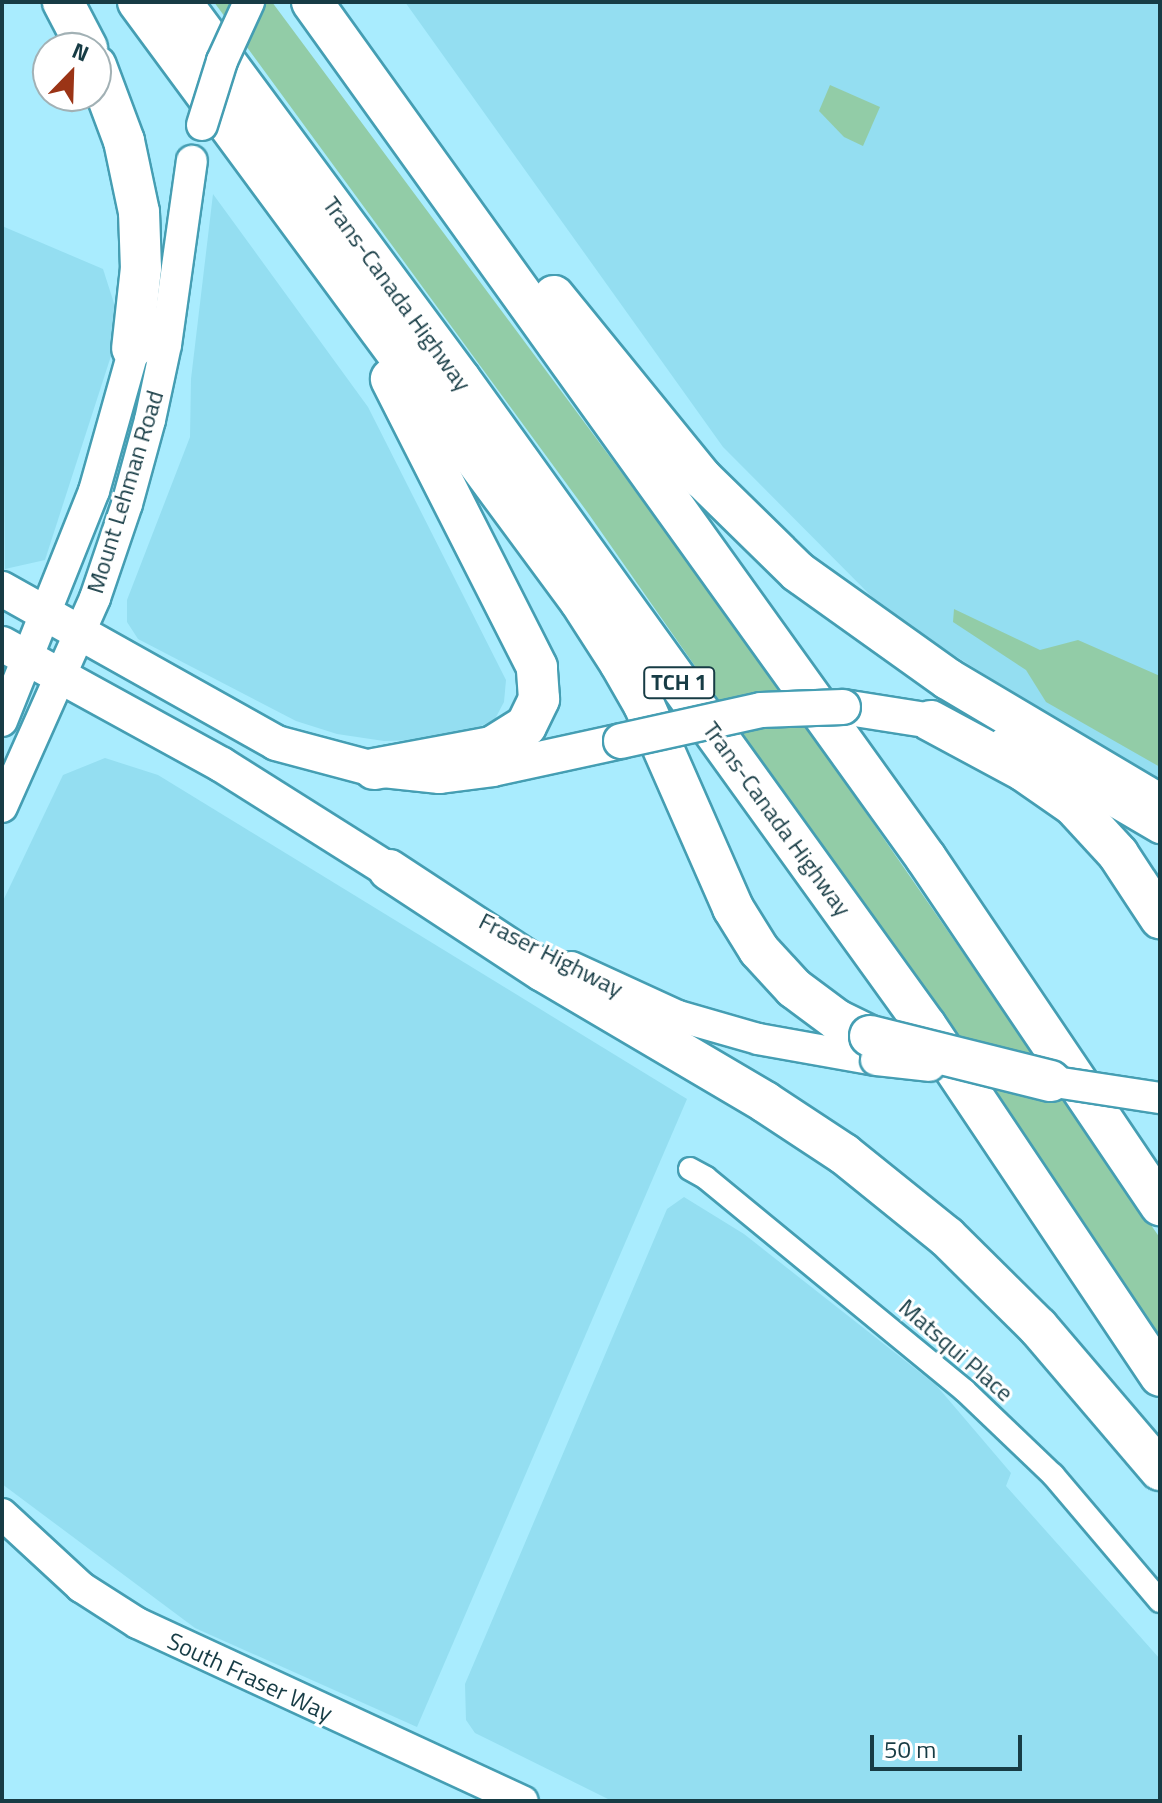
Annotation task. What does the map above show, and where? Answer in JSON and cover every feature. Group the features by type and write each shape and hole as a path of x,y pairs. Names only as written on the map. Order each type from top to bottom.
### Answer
{"highway":[{"path":"63,2 79,32"},
{"path":"138,2 580,601 644,705 733,908 759,950 794,988 873,1048 1050,1081"},
{"name":"Trans-Canada Highway","path":"181,2 460,379 917,1013 1160,1376"},
{"path":"312,2 926,858 1160,1205"},
{"path":"322,2 702,478 798,572 948,679 1160,805"},
{"path":"112,109 124,141 139,212 141,268 132,349"},
{"path":"313,239 400,395 537,667 539,699 526,726 492,747 374,769"},
{"path":"931,721 1024,771 1073,805 1118,854 1160,918"},
{"path":"389,870 543,971 765,1102 844,1154 947,1237 1038,1327 1160,1470"}],"main road":[{"name":"Mount Lehman Road","path":"2,721 14,651 44,612 94,491 173,205 192,161 222,61 249,2"},
{"name":"Mount Lehman Road","path":"2,807 79,633 110,554 150,420 166,345 192,161"},
{"path":"2,589 276,743 374,769 440,776 493,769 722,717 787,708 843,707 931,721 985,734 1030,752 1160,828"},
{"name":"Fraser Highway","path":"14,651 222,765 389,870 540,952 678,1016 758,1039 873,1048"},
{"path":"1050,1081 1160,1098"},
{"name":"South Fraser Way","path":"2,1514 81,1587 137,1623 523,1801"}],"street":[{"name":"Matsqui Place","path":"690,1169 730,1197 965,1391 1064,1486 1160,1601"}],"shaded area":[{"path":"405,2 1160,2 1160,785 889,614 723,447"},
{"path":"213,194 368,407 506,680 504,702 495,719 473,730 421,740 384,741 337,734 296,721 138,639 127,622 127,600 190,437 191,379"},
{"path":"2,226 103,269 121,325 45,560 5,569"},
{"path":"105,758 158,775 687,1099 417,1727 195,1628 2,1484 2,903 63,775"},
{"path":"684,1197 744,1234 936,1385 1011,1473 1006,1486 1160,1659 1160,1801 612,1801 475,1733 466,1720 465,1684 667,1209"}],"green space":[{"path":"214,2 272,2 752,648 1160,1238 1160,1346 950,1031 588,513"},
{"path":"830,85 880,107 863,146 844,137 819,111"},
{"path":"954,609 1040,650 1078,640 1160,676 1160,767 1046,702 1026,670 953,622"}]}
